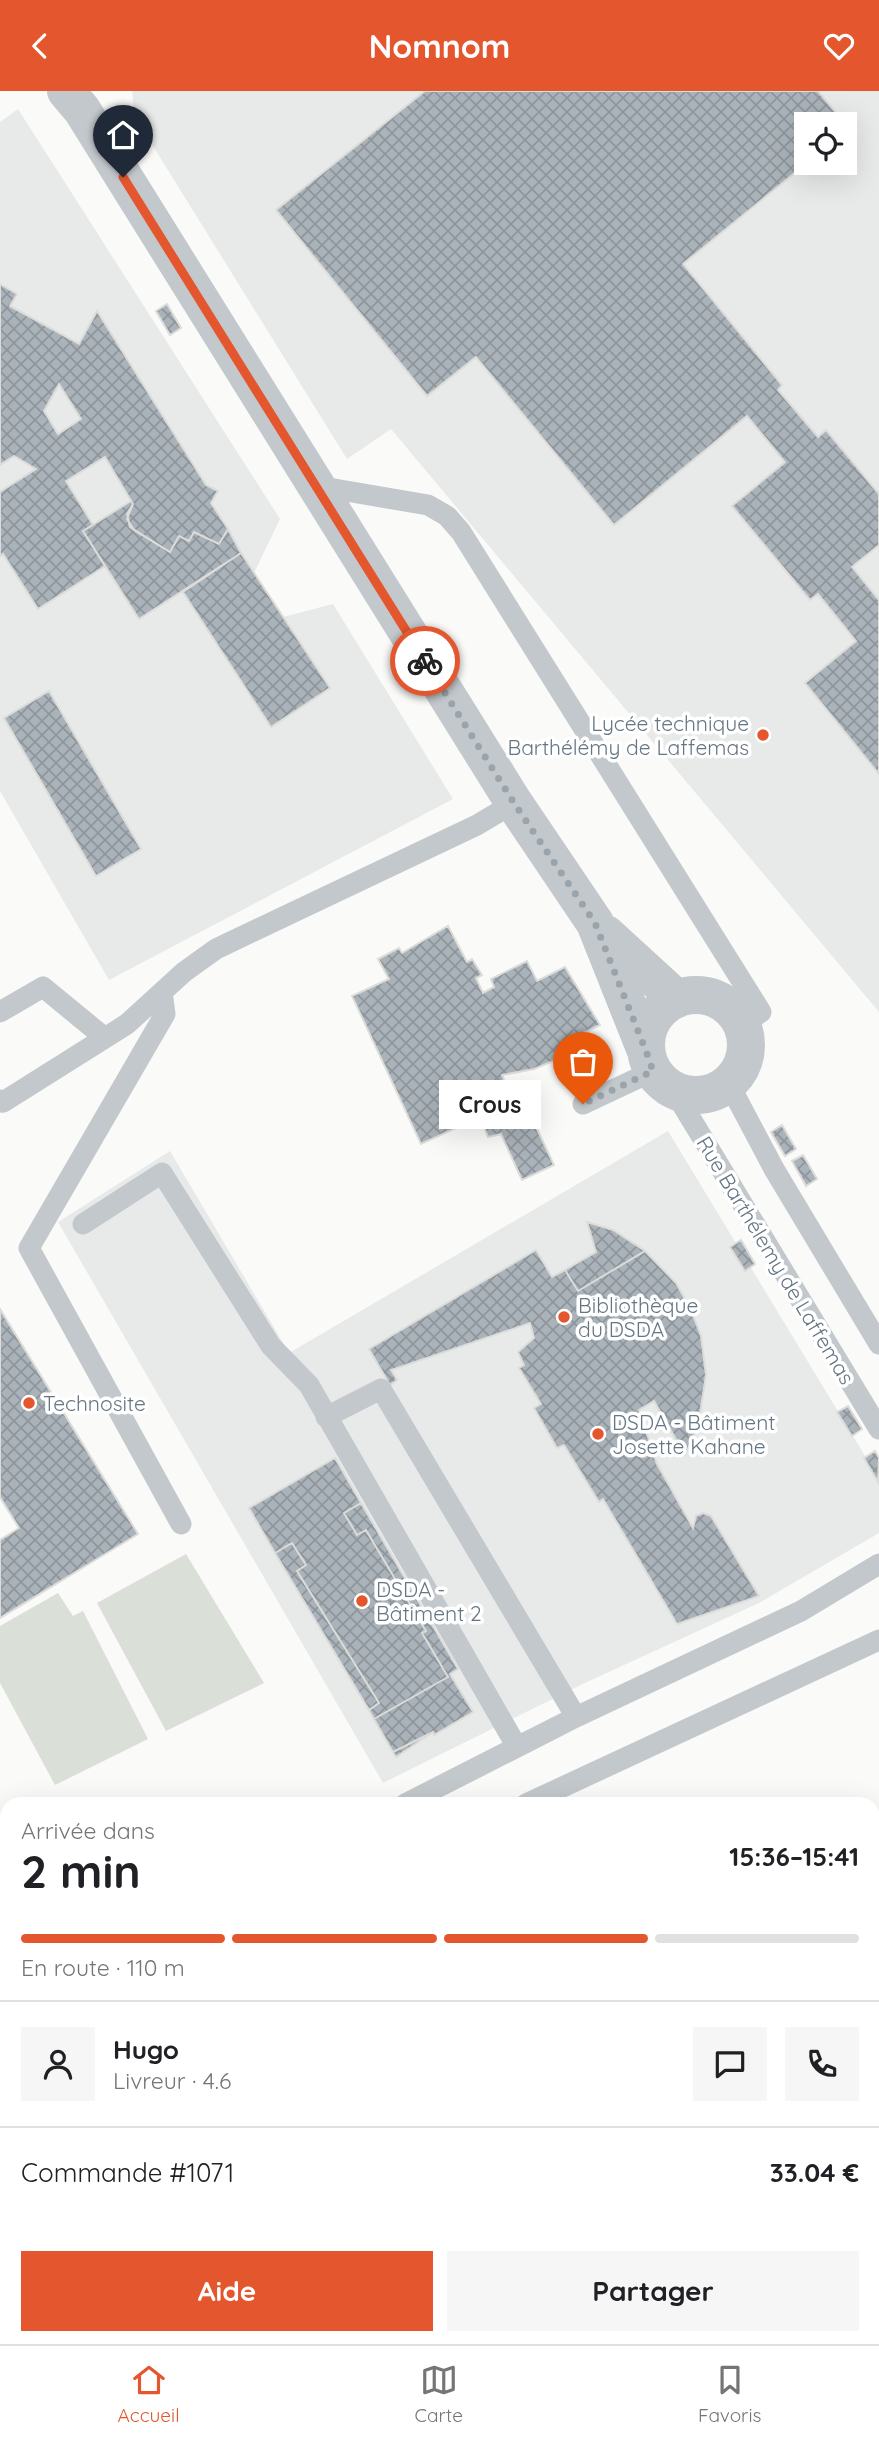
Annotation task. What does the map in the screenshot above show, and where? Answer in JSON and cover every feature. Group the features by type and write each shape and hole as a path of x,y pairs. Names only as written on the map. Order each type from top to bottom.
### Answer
{"street":[{"name":"Rue Barthélemy de Laffemas","path":"76,97 514,803 595,923 658,1071"},
{"name":"Rue Barthélemy de Laffemas","path":"595,923 677,999"},
{"path":"689,995 715,998 727,1005 743,1025 747,1050 738,1074 717,1092 703,1095 658,1071 646,1038 656,1015 677,999 689,995"}],"lane":[{"path":"317,486 428,505 447,516 461,533 761,1012 743,1025"},
{"path":"0,1100 3,1102 127,1024 216,949 477,825 514,803"},
{"path":"0,1011 43,987 105,1038"},
{"path":"162,992 165,1014 29,1248 181,1524"},
{"path":"583,1104 658,1071"},
{"name":"Rue Barthélemy de Laffemas","path":"658,1071 879,1429"},
{"path":"729,1084 774,1169 879,1344"},
{"path":"83,1224 162,1174 271,1346 309,1385 517,1747"},
{"path":"326,1417 381,1389 576,1717"},
{"path":"423,1797 576,1717 801,1611 879,1564"},
{"path":"541,1797 879,1640"}],"shaded area":[{"name":"Lycée technique Barthélémy de Laffemas","path":"132,91 879,91 879,1012 391,429 347,459 135,117"},
{"path":"18,109 280,519 254,573 283,617 333,604 453,799 109,980 0,791 0,122"},
{"path":"668,1131 879,1479 879,1533 759,1603 587,1682 383,1783 58,1222 170,1151 289,1353"},
{"path":"186,1554 264,1683 166,1731 97,1603"},
{"path":"58,1593 73,1616 83,1611 148,1739 55,1785 0,1683 0,1626"}],"building":[{"path":"425,91 818,91 836,112 794,112 794,174 683,264 782,385 778,390 818,437 826,430 879,494 879,545 852,567 879,600 879,774 805,683 856,641 818,594 810,600 732,506 785,462 747,416 614,525 476,357 427,396 276,210"},
{"path":"0,284 17,294 10,306 79,344 97,311 206,485 218,491 211,503 228,529 219,544 194,532 189,541 179,536 170,552 134,530 127,519 133,504 105,457 66,481 93,525 83,531 105,566 38,609 3,554 0,556 0,492 36,469 14,456 0,465","holes":["59,384 81,419 58,434 44,411"]},
{"path":"167,304 181,328 170,335 156,311"},
{"path":"131,501 133,504 127,514 130,527 170,552 179,536 189,541 194,532 219,544 228,529 241,553 139,619 83,531"},
{"path":"241,553 330,688 271,727 183,592"},
{"path":"49,691 141,849 96,876 4,718"},
{"path":"448,926 467,962 472,959 482,975 476,978 483,993 494,987 491,979 527,961 537,981 565,967 600,1025 581,1034 587,1047 534,1069 502,1075 521,1120 530,1114 554,1165 522,1180 501,1134 488,1137 480,1117 421,1144 352,996 389,979 378,959 399,948 402,953"},
{"path":"782,1125 796,1149 785,1156 771,1132"},
{"path":"803,1155 817,1179 806,1186 792,1161"},
{"path":"587,1222 613,1230 645,1251 578,1291 565,1270 596,1252"},
{"path":"741,1240 755,1264 745,1271 730,1247"},
{"name":"DSDA - Bâtiment Josette Kahane","path":"536,1250 552,1277 565,1270 578,1291 645,1251 676,1283 701,1336 706,1375 698,1427 685,1455 654,1401 639,1410 657,1464 693,1528 696,1516 703,1513 711,1516 759,1596 677,1624 603,1499 599,1502 564,1445 557,1448 534,1408 541,1404 519,1368 524,1365 518,1352 534,1338 530,1323 391,1370 397,1380 390,1385 369,1349"},
{"name":"Technosite","path":"0,1309 138,1534 0,1618 0,1540 19,1528 0,1497"},
{"path":"848,1406 862,1429 852,1436 837,1412"},
{"path":"875,1451 879,1458 878,1482 864,1458"},
{"name":"DSDA - Bâtiment 2","path":"335,1458 361,1503 344,1513 357,1535 366,1530 426,1631 422,1633 448,1677 374,1719 369,1710 379,1703 297,1571 306,1565 292,1543 275,1553 249,1508"},
{"path":"361,1503 458,1669 450,1674 473,1712 434,1735 433,1732 393,1752 374,1719 448,1677 422,1633 426,1631 366,1530 357,1535 344,1513"},
{"path":"292,1543 306,1565 297,1571 379,1703 369,1710 275,1553"},
{"path":"433,1732 396,1757 393,1752"}],"way so far":[{"path":"425,661 514,803 595,923 646,1051 653,1071 583,1104"}],"place":[{"name":"Lycée technique Barthélémy de Laffemas","path":"763,735"},
{"name":"Crous","path":"583,1104"},
{"name":"Bibliothèque du DSDA","path":"564,1317"},
{"name":"Technosite","path":"29,1403"},
{"name":"DSDA - Bâtiment Josette Kahane","path":"598,1434"},
{"name":"DSDA - Bâtiment 2","path":"362,1601"}],"route":[{"path":"123,177 425,661"}]}
